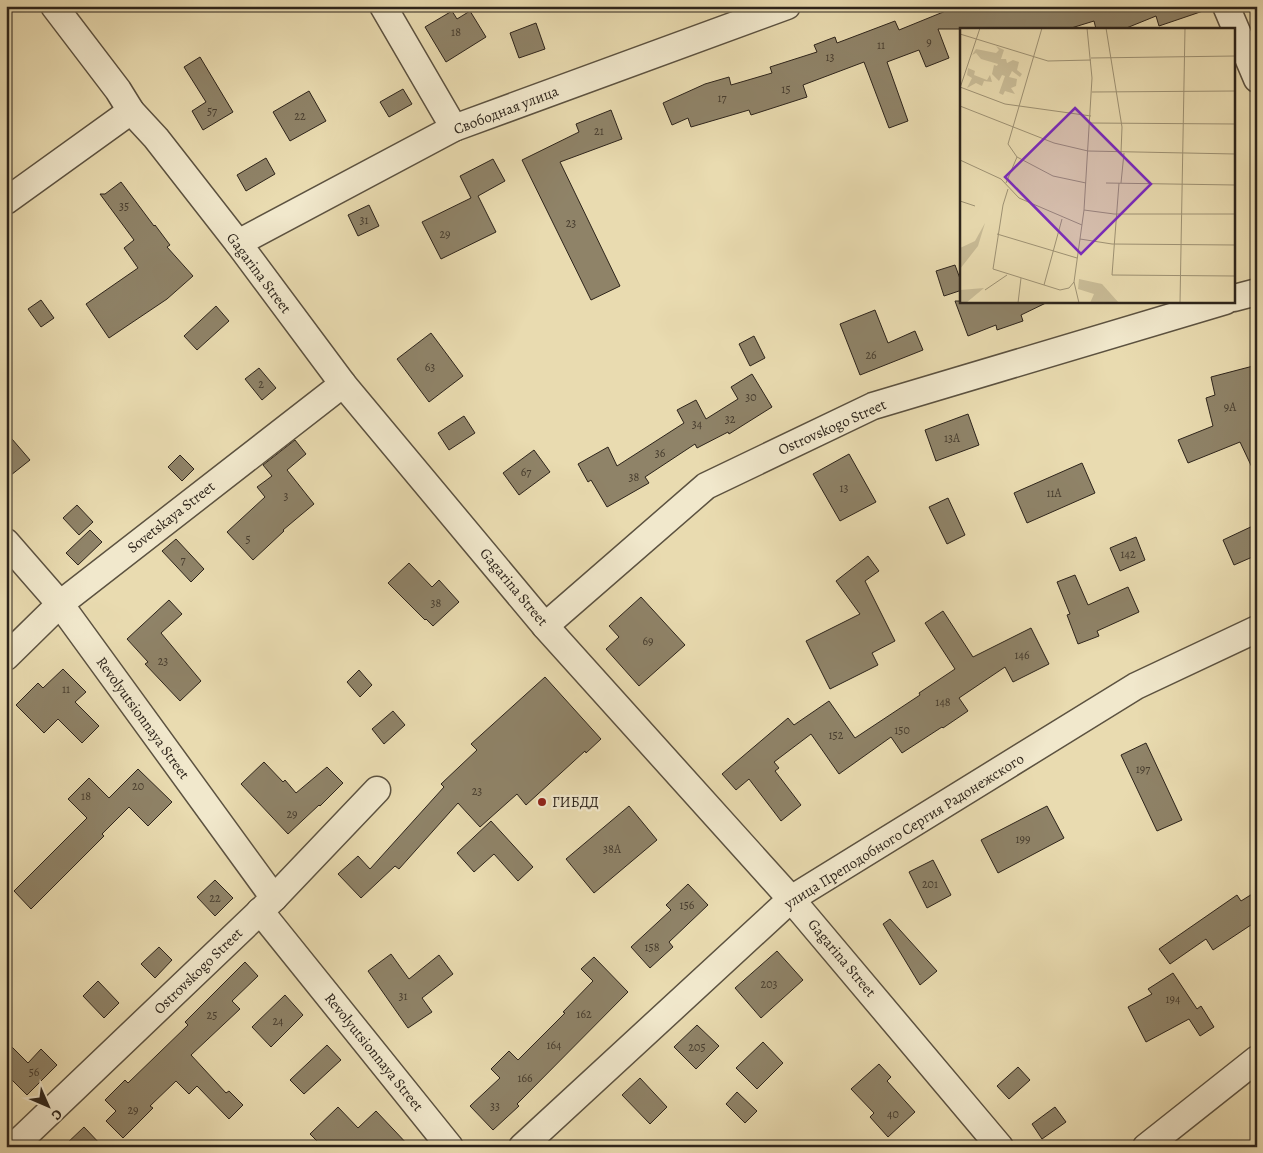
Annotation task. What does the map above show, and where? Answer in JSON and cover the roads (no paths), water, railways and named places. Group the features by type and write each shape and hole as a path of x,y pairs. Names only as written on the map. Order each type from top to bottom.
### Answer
{"street":[{"name":"Gagarina Street","path":"54,6 118,90 131,111 156,138 238,243 343,384 545,626 791,899 1000,1147"},
{"path":"382,6 454,128"},
{"name":"Свободная улица","path":"238,243 454,128 787,6"},
{"path":"1226,6 1235,28"},
{"path":"1236,30 1257,79"},
{"path":"6,201 131,111"},
{"path":"1236,297 1257,292"},
{"name":"Ostrovskogo Street","path":"545,626 706,486 741,469 873,406 1222,302"},
{"name":"Sovetskaya Street","path":"6,657 60,604 343,384"},
{"name":"Revolyutsionnaya Street","path":"6,542 60,604 267,904 450,1147"},
{"name":"улица Преподобного Сергия Радонежского","path":"522,1147 791,899 1136,686 1257,629"},
{"name":"Ostrovskogo Street","path":"13,1147 267,904 377,790"},
{"path":"1146,1147 1257,1060"}],"place":[{"name":"ГИБДД","path":"542,802"}]}
